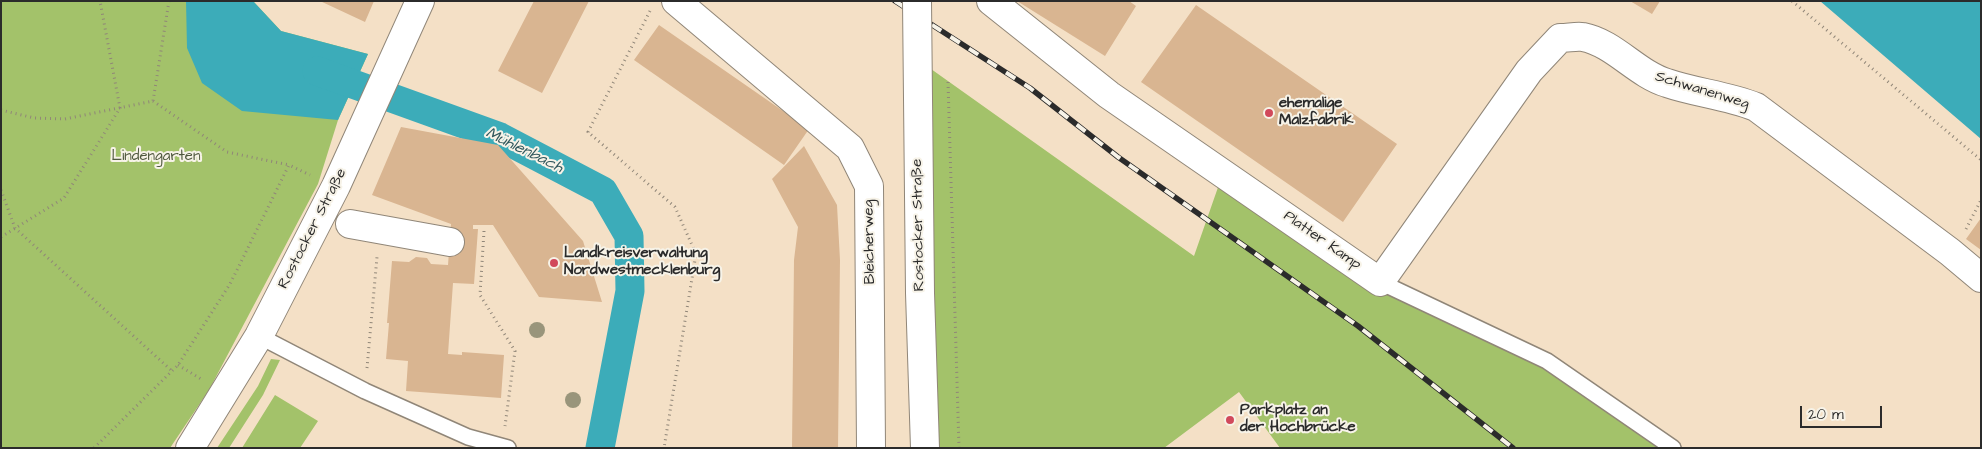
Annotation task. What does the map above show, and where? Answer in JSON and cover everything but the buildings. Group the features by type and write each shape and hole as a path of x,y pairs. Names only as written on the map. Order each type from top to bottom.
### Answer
{"street":[{"name":"Rostocker Straße","path":"190,448 258,336 336,186 420,1"},
{"name":"Bleicherweg","path":"676,1 850,148 869,186 871,448"},
{"name":"Rostocker Straße","path":"917,1 920,293 925,448"},
{"name":"Platter Kamp","path":"991,1 1109,95 1380,282"},
{"name":"Schwanenweg","path":"1380,282 1529,71 1560,38 1584,38 1607,48 1647,74 1667,83 1735,98 1756,106 1950,252 1981,278"},
{"path":"350,224 450,242"}],"lane":[{"name":"Platter Kamp","path":"1380,282 1547,361 1673,448"},
{"path":"258,336 365,391 468,437 505,447"}],"path":[{"path":"1,237 64,198 120,108 100,1"},
{"path":"153,101 170,1"},
{"path":"1792,1 1981,160"},
{"path":"650,10 588,132 675,207 696,254 664,448"},
{"path":"948,80 959,448"},
{"path":"1,110 34,118 65,120 153,101 228,152 289,165 314,176"},
{"path":"94,448 178,365 230,284 289,165"},
{"path":"1,190 15,228 172,371"},
{"path":"1965,232 1981,200"},
{"path":"365,391 379,229"},
{"path":"484,232 480,295 515,351 505,447"}],"green space":[{"name":"Lindengarten","path":"1,1 253,1 281,31 368,54 338,120 318,184 209,390 170,448 1,448"},
{"path":"917,59 1194,256 1223,173 1380,282 1547,361 1673,448 1280,448 1239,392 1164,448 925,448"},
{"path":"271,359 280,360 263,395 229,448 217,448 258,386"},
{"path":"275,395 318,421 300,448 242,448"}],"water":[{"path":"186,1 253,1 281,31 368,54 338,120 242,111 202,83 187,48"},
{"path":"1820,1 1981,1 1981,139"}],"waterway":[{"name":"Mühlenbach","path":"317,71 500,137 603,191 629,236 630,291 600,448"}],"railway":[{"path":"895,1 1030,88 1118,157 1358,326 1513,448"}],"place":[{"name":"ehemalige Malzfabrik","path":"1269,113"},
{"name":"Landkreisverwaltung Nordwestmecklenburg","path":"554,263"},
{"name":"Parkplatz an der Hochbrücke","path":"1230,420"}]}
